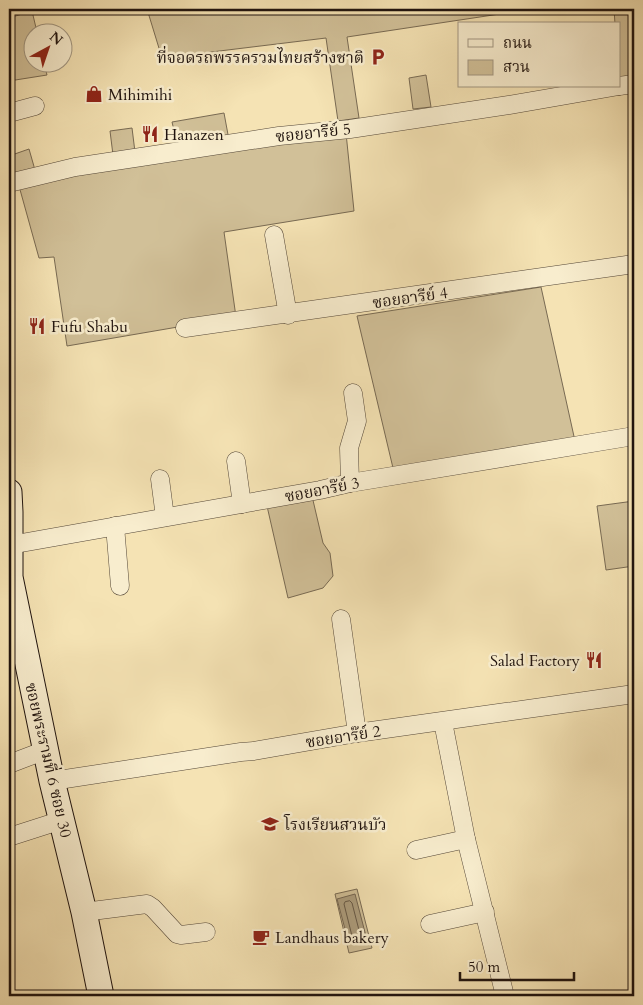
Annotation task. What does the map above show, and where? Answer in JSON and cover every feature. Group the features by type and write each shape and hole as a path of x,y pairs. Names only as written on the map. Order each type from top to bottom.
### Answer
{"street":[{"name":"ซอยอารีย์ 5","path":"620,86 634,84"},
{"name":"ซอยอารีย์ 5","path":"9,182 75,167 140,156 279,136 350,129 607,88"},
{"path":"9,112 35,106"},
{"path":"274,235 288,315"},
{"name":"ซอยอารีย์ 4","path":"185,328 288,315 634,264"},
{"path":"350,483 349,448 357,421 353,393"},
{"name":"ซอยอาร๊ย์ 3","path":"10,545 320,490 350,483 634,436"},
{"path":"236,461 242,504"},
{"path":"160,480 166,517"},
{"name":"ซอยพระรามที่ 6 ซอย 30","path":"9,492 9,572 52,781 84,912 101,996"},
{"path":"116,526 120,586"},
{"path":"342,619 357,733"},
{"name":"ซอยอาร๊ย์ 2","path":"52,781 241,752 254,752 357,733 634,694"},
{"path":"443,722 466,839 505,996"},
{"path":"9,764 46,750"},
{"path":"9,837 62,820"},
{"path":"416,850 466,839"},
{"path":"84,912 147,904 177,934 206,932"},
{"path":"430,924 485,912"}],"green space":[{"path":"147,9 533,9 347,37 359,118 338,121 326,38 162,58"},
{"path":"614,9 634,9 634,80 620,83 620,22 615,22"},
{"path":"32,11 35,22 22,22 22,72 46,72 47,75 9,81 9,18"},
{"path":"426,75 431,107 413,109 409,78"},
{"path":"224,113 229,140 178,147 172,122"},
{"path":"132,128 135,152 113,155 110,131"},
{"path":"346,133 354,211 224,232 236,317 67,346 54,257 39,258 19,186 71,173"},
{"path":"29,149 35,170 9,178 9,156"},
{"path":"541,287 575,441 393,468 357,316"},
{"path":"312,496 323,543 330,553 333,576 323,588 288,598 267,506"},
{"path":"634,501 634,566 606,570 597,506"},
{"path":"357,889 372,948 349,953 335,894"}],"water":[{"path":"355,894 367,940 349,944 337,899"}],"place":[{"name":"ที่จอดรถพรรครวมไทยสร้างชาติ","path":"378,57"},
{"name":"Mihimihi","path":"94,94"},
{"name":"Hanazen","path":"150,134"},
{"name":"Fufu Shabu","path":"37,326"},
{"name":"Salad Factory","path":"594,660"},
{"name":"โรงเรียนสวนบัว","path":"270,824"},
{"name":"Landhaus bakery","path":"261,937"}]}
